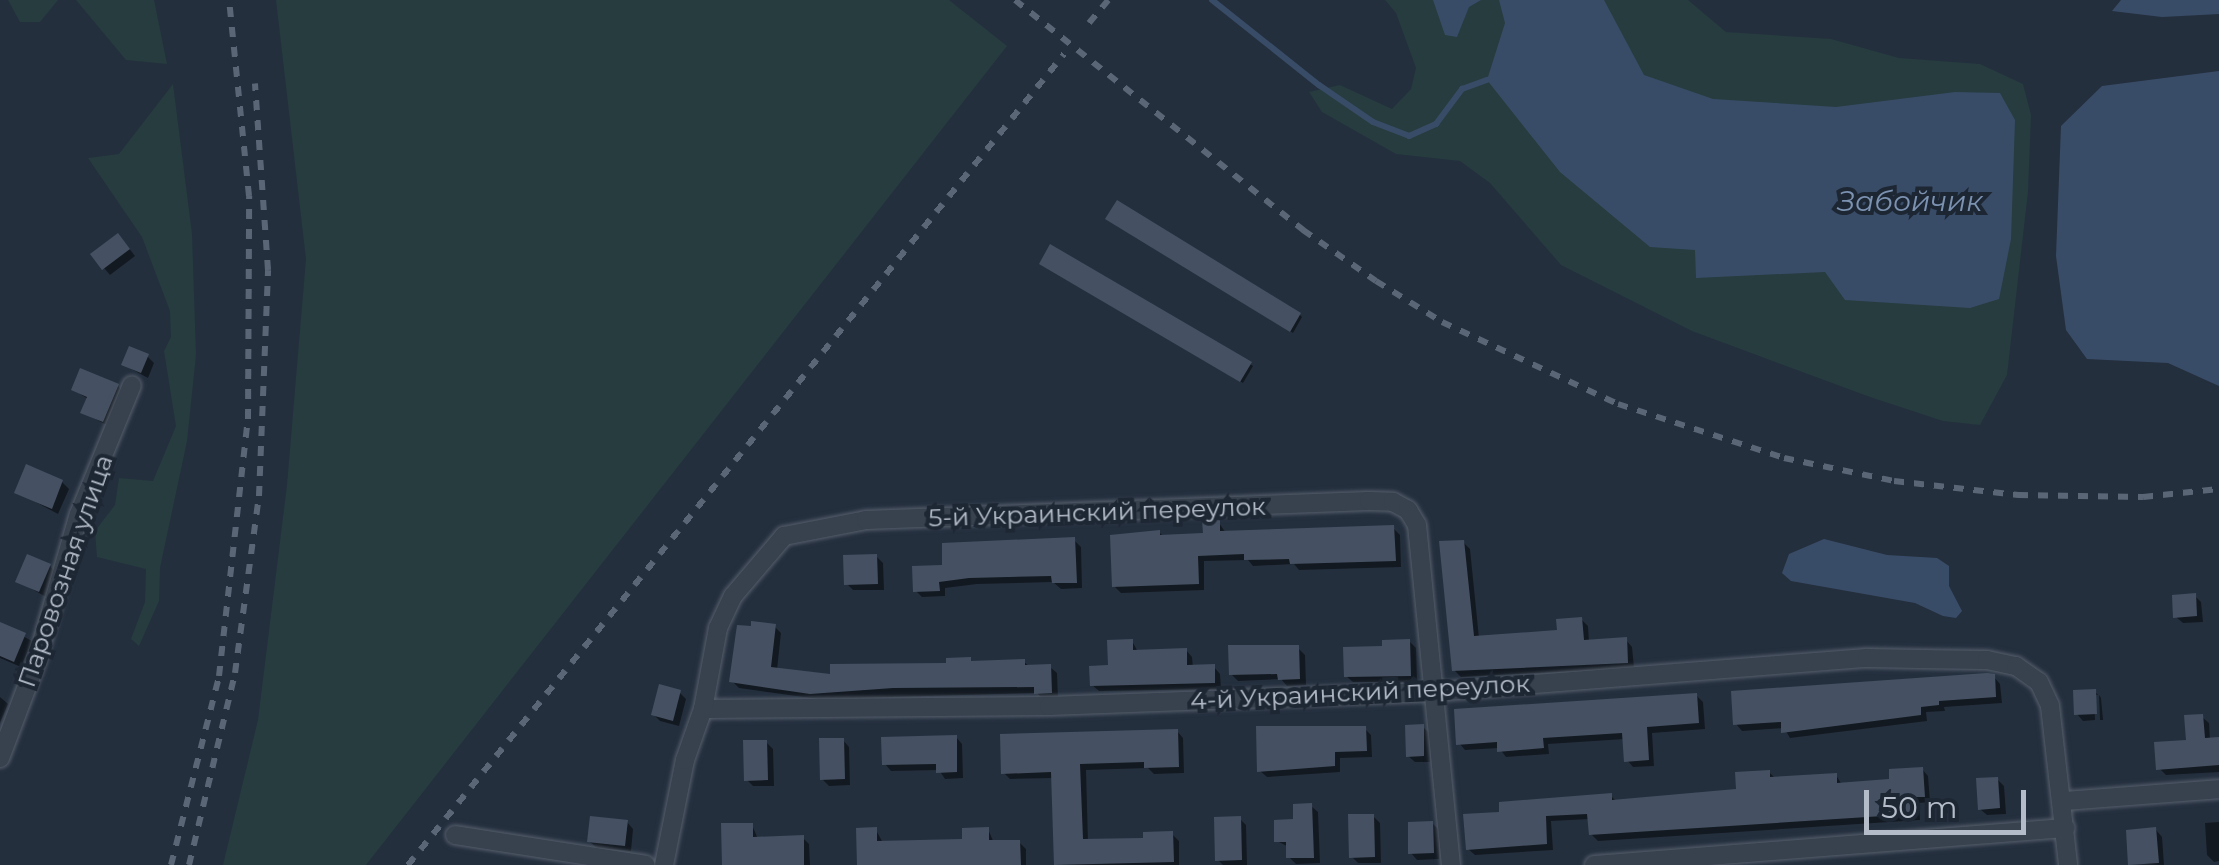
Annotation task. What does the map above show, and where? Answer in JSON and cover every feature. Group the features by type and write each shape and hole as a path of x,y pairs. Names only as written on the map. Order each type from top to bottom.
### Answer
{"street":[{"name":"Паровозная улица","path":"0,758 38,660 79,514 132,384"},
{"name":"5-й Украинский переулок","path":"703,710 718,628 734,596 784,536 866,520 1369,501 1393,502 1408,510 1417,525 1434,692"},
{"name":"4-й Украинский переулок","path":"703,710 1049,706 1434,692 1867,658 1987,660 2016,666 2039,682 2050,706 2064,801"},
{"path":"1434,692 1451,865"},
{"path":"664,865 685,760 703,710"},
{"path":"2068,865 2064,801 2219,790"},
{"path":"1594,865 2066,828"},
{"path":"455,835 646,865"}],"green space":[{"path":"8,0 58,0 40,22 20,22"},
{"path":"76,0 154,0 167,64 126,60"},
{"path":"276,0 949,0 1007,46 366,865 223,865 258,720 287,485 306,259"},
{"path":"1385,0 1688,0 1726,32 1831,39 1899,58 1980,64 2023,84 2031,115 2028,192 2007,375 1980,425 1943,421 1692,331 1561,265 1490,183 1460,161 1396,154 1322,112 1309,92 1340,85 1392,109 1411,89 1416,68 1396,13"},
{"path":"173,84 192,234 196,355 187,441 160,568 159,601 139,646 131,639 145,602 146,569 97,557 95,531 115,505 119,478 153,481 176,426 164,351 171,337 170,311 142,237 88,158 119,154"}],"water":[{"path":"1433,0 1481,0 1469,7 1457,37 1445,35"},
{"name":"Забойчик","path":"1499,0 1604,0 1644,75 1713,99 1836,107 1955,92 2000,93 2015,120 2011,239 1999,299 1970,308 1845,300 1825,272 1696,278 1695,250 1650,247 1560,172 1487,80 1505,23"},
{"path":"2121,0 2219,0 2219,14 2162,17 2112,11"},
{"name":"Забойчик","path":"2219,71 2219,386 2168,363 2087,359 2066,330 2056,256 2061,126 2102,86"},
{"path":"1824,539 1887,555 1937,558 1949,566 1949,586 1962,611 1956,618 1943,616 1915,603 1791,581 1782,573 1789,554"}],"building":[{"path":"1117,200 1301,313 1290,332 1105,219"},
{"path":"118,233 130,249 102,270 90,254"},
{"path":"1050,244 1252,362 1240,382 1039,264"},
{"path":"129,346 149,354 141,373 121,365"},
{"path":"80,368 119,384 103,422 80,413 87,397 71,390"},
{"path":"26,464 63,480 52,509 14,493"},
{"path":"1202,520 1220,520 1220,531 1394,525 1396,561 1290,564 1289,559 1244,560 1244,554 1198,556 1199,584 1112,587 1110,535 1160,530 1160,535 1203,533"},
{"path":"1075,537 1077,583 1052,583 1051,576 969,578 939,582 940,591 913,592 912,566 942,565 942,543"},
{"path":"1464,540 1474,636 1557,630 1556,619 1582,617 1584,640 1627,637 1628,663 1452,671 1439,541"},
{"path":"27,554 51,564 39,592 15,582"},
{"path":"877,554 878,584 844,585 843,555"},
{"path":"2196,593 2197,616 2173,618 2172,595"},
{"path":"751,621 776,624 771,667 830,674 830,664 946,663 946,658 971,657 971,661 1025,659 1025,665 1051,664 1052,693 1034,694 1034,687 893,688 810,694 729,682 737,625 751,626"},
{"path":"0,622 26,633 14,662 0,656"},
{"path":"1133,639 1133,650 1187,648 1187,665 1215,664 1215,683 1090,686 1089,666 1108,665 1107,640"},
{"path":"1410,639 1411,676 1344,677 1343,647 1382,646 1382,640"},
{"path":"1228,645 1299,645 1300,679 1278,680 1277,674 1229,675"},
{"path":"1995,674 1996,697 1939,701 1939,705 1921,707 1921,715 1781,733 1781,722 1733,725 1731,691"},
{"path":"659,684 681,690 673,721 651,715"},
{"path":"2096,689 2097,714 2074,715 2073,690"},
{"path":"1697,693 1699,723 1647,727 1649,760 1624,762 1622,733 1543,738 1544,748 1497,752 1497,742 1456,745 1454,709"},
{"path":"2203,714 2205,738 2219,737 2219,765 2156,770 2154,742 2186,740 2184,715"},
{"path":"1424,724 1424,756 1406,757 1405,725"},
{"path":"1256,726 1366,726 1367,751 1335,752 1335,766 1257,772"},
{"path":"1178,729 1179,767 1144,768 1144,762 1080,764 1083,839 1143,838 1143,832 1173,831 1174,862 1054,865 1051,772 1001,774 1000,734"},
{"path":"957,735 957,772 936,773 936,764 882,765 881,737"},
{"path":"819,738 844,738 845,779 820,780"},
{"path":"743,740 767,740 768,780 744,781"},
{"path":"1923,767 1925,797 1913,797 1914,814 1589,835 1587,814 1546,816 1547,844 1466,850 1463,814 1499,812 1499,802 1612,793 1612,800 1736,789 1735,772 1770,770 1770,777 1837,773 1837,783 1889,779 1889,769"},
{"path":"1998,777 2000,808 1978,810 1976,778"},
{"path":"1312,803 1314,858 1286,858 1286,842 1274,842 1274,820 1293,819 1293,804"},
{"path":"1348,814 1374,814 1375,857 1349,858"},
{"path":"590,816 628,820 625,846 587,842"},
{"path":"1241,816 1242,860 1215,861 1214,817"},
{"path":"1433,821 1434,853 1408,854 1408,822"},
{"path":"721,823 753,823 753,837 804,835 804,865 722,865"},
{"path":"877,827 877,841 962,839 962,828 989,827 989,840 1020,840 1021,865 857,865 856,828"},
{"path":"2156,827 2159,863 2128,865 2126,830"}],"waterway":[{"path":"1212,0 1319,85 1373,122 1409,136 1436,124 1462,89 1487,80"}],"railway":[{"path":"171,865 219,676 248,419 249,196 229,0"},
{"path":"1015,0 1303,230 1376,281 1442,322 1618,404 1784,458 1894,481 2018,495 2143,497 2219,489"},
{"path":"1089,23 1108,0"},
{"path":"408,865 1064,54"},
{"path":"189,865 235,673 259,496 268,270 255,83"}]}
